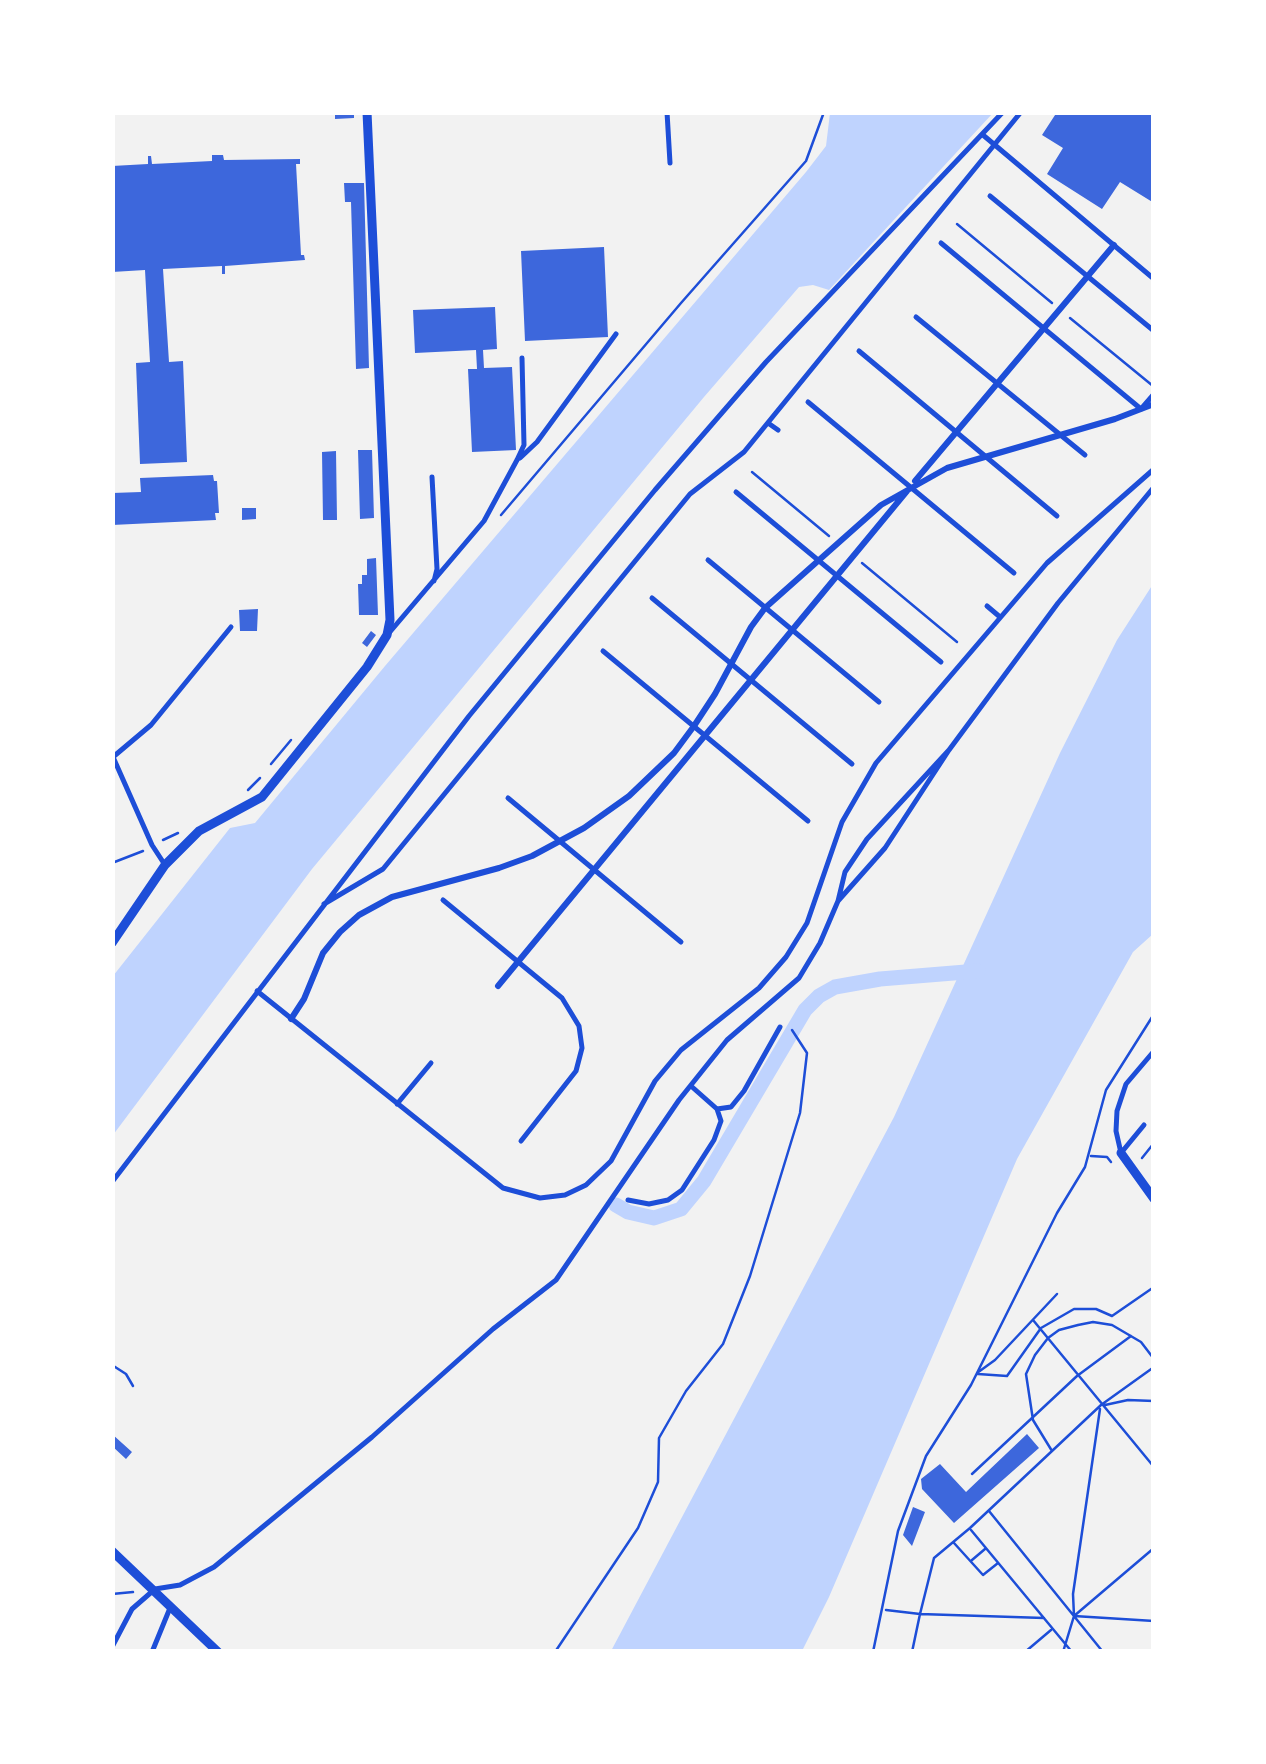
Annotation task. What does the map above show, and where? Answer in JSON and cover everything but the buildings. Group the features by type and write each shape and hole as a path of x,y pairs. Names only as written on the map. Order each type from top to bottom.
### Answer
{"street":[{"path":"112,943 166,865 207,826 262,797 367,668 387,635 390,620 368,112"},
{"path":"498,986 1114,245"},
{"path":"291,1018 331,942 359,915 392,898 500,868 560,842 629,796 674,752 694,726 765,608 860,520 926,477 984,455 1154,404"},
{"path":"1122,1153 1154,1199"},
{"path":"112,1550 218,1652"}],"lane":[{"path":"667,112 670,162"},
{"path":"112,1182 469,716 654,490 766,362 1003,112"},
{"path":"322,906 383,869 690,494 726,468 768,422 1021,112"},
{"path":"983,135 1154,278"},
{"path":"990,196 1154,331"},
{"path":"941,243 1141,409 1154,394"},
{"path":"916,317 1084,455"},
{"path":"517,460 538,442 616,334"},
{"path":"859,351 1057,516"},
{"path":"387,635 484,521 517,460 524,445 522,358"},
{"path":"808,402 1014,574"},
{"path":"768,422 778,430"},
{"path":"257,991 492,1180 514,1193 554,1197 576,1190 596,1178 611,1161 667,1065 694,1037 759,988 786,957 807,922 842,822 863,781 1063,548 1154,469"},
{"path":"432,477 437,569 433,584"},
{"path":"838,901 885,848 949,750 1058,603 1154,487"},
{"path":"736,492 941,662"},
{"path":"708,560 879,702"},
{"path":"652,598 852,764"},
{"path":"987,606 1001,617"},
{"path":"166,865 152,845 113,757 151,726 231,627"},
{"path":"603,651 808,822"},
{"path":"112,1647 132,1609 155,1589 180,1586 214,1568 556,1280 727,1040 799,978 838,901 844,872 867,839 949,750"},
{"path":"508,798 681,942"},
{"path":"443,900 569,1006 580,1026 582,1048 570,1081 521,1141"},
{"path":"717,1110 731,1107 744,1091 780,1027"},
{"path":"1122,1153 1116,1131 1117,1111 1126,1084 1154,1051"},
{"path":"397,1104 431,1063"},
{"path":"628,1200 649,1204 668,1200 682,1190 714,1140 720,1121 717,1110 691,1086"},
{"path":"1122,1153 1144,1125"},
{"path":"152,1652 171,1605"}],"path":[{"path":"490,527 680,302 806,161 824,112"},
{"path":"555,1652 638,1528 658,1482 659,1438 686,1391 723,1344 750,1276 800,1113 808,1069 807,1053 792,1030"},
{"path":"1138,1163 1154,1144"},
{"path":"873,1652 898,1531 926,1456 976,1374 1056,1213 1090,1156 1107,1157"},
{"path":"976,1374 1007,1376 1040,1328 1074,1309 1096,1309 1112,1316 1154,1287"},
{"path":"976,1374 995,1360 1057,1294"},
{"path":"1033,1320 1154,1467"},
{"path":"1052,1451 1033,1420 1026,1374 1034,1355 1048,1338 1059,1330 1094,1322 1112,1324 1132,1336 1154,1358"},
{"path":"972,1474 1078,1376 1132,1336"},
{"path":"112,1365 126,1374 132,1386"},
{"path":"912,1652 934,1558 1101,1405 1154,1367"},
{"path":"1101,1405 1128,1400 1154,1402"},
{"path":"1063,1652 1074,1616 1073,1594 1101,1405"},
{"path":"988,1510 1103,1652"},
{"path":"970,1528 1072,1652"},
{"path":"953,1542 983,1575 998,1562"},
{"path":"970,1562 986,1548"},
{"path":"1074,1616 1154,1548"},
{"path":"112,1594 155,1589"},
{"path":"883,1610 1044,1618"},
{"path":"1074,1616 1154,1621"},
{"path":"1025,1652 1053,1629"}],"water":[{"path":"830,113 993,113 829,290 813,285 799,287 704,397 312,869 113,1135 113,976 230,828 255,823 806,172 826,146"},
{"path":"1153,584 1153,934 1133,952 1017,1159 829,1597 802,1651 611,1651 894,1117 1060,753 1117,640"}],"waterway":[{"path":"616,1205 654,1218 681,1209 704,1181 805,1010 819,996 835,987 880,979 978,971"}]}
